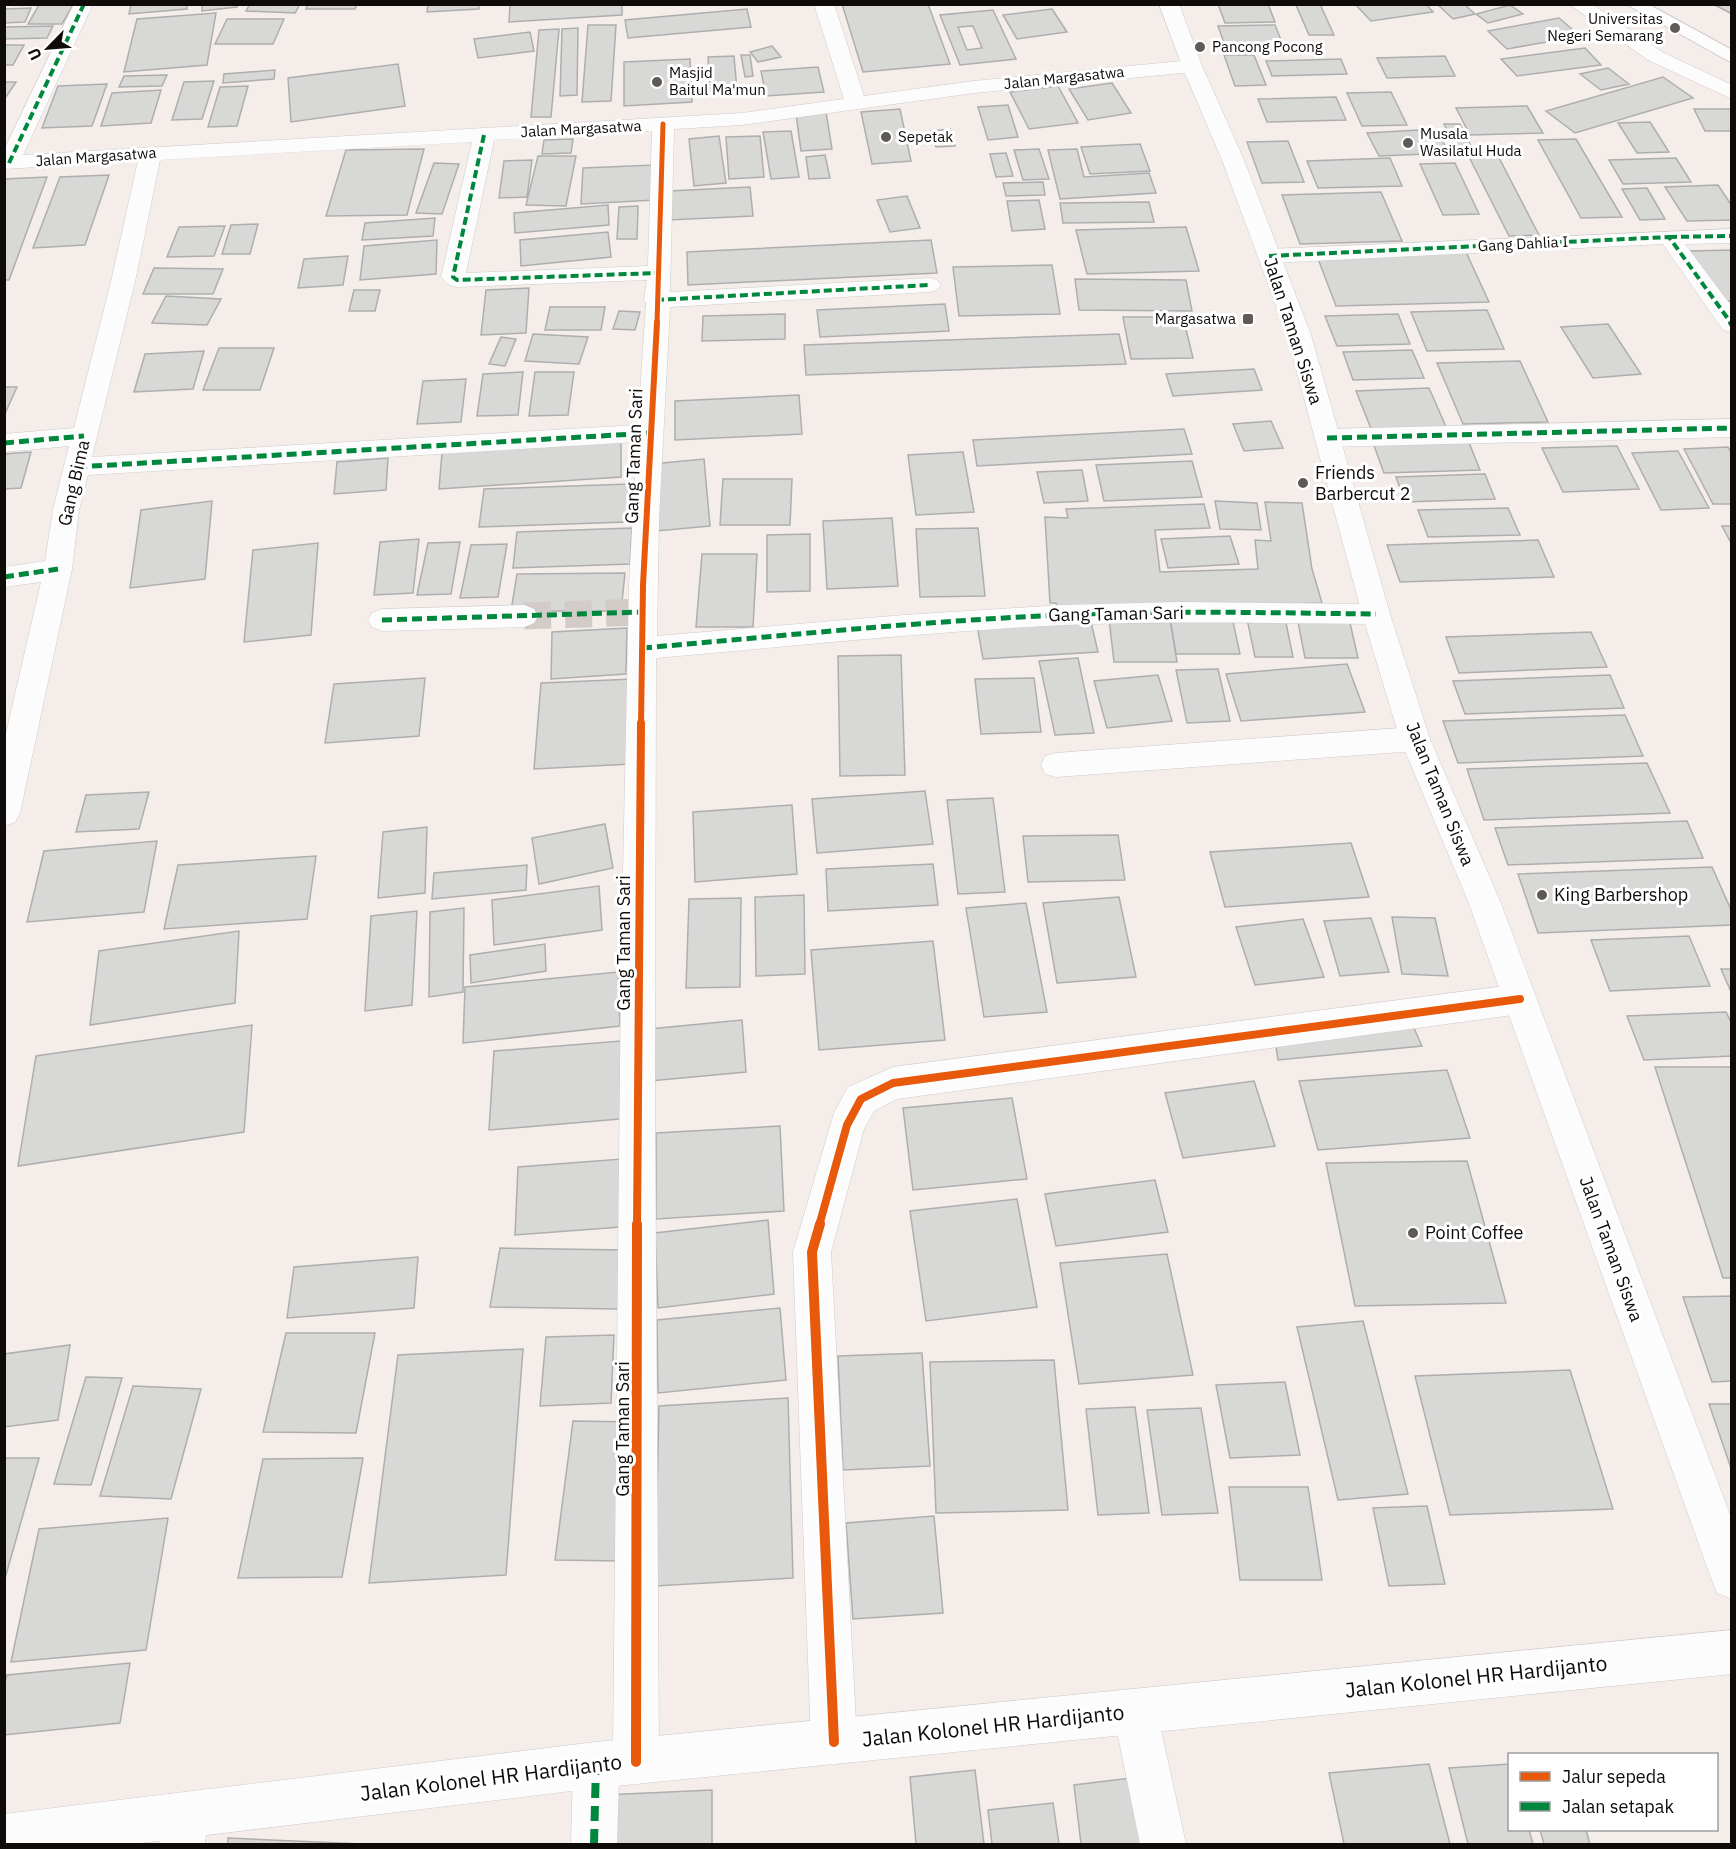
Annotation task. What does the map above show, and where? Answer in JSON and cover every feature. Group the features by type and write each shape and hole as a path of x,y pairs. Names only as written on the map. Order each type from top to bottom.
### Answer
{"street":[{"path":"7,163 84,4"},
{"path":"824,4 855,104"},
{"name":"Jalan Taman Siswa","path":"1169,4 1192,66 1233,160 1299,335 1376,614 1415,739 1484,901 1731,1578"},
{"path":"1578,4 1655,56 1731,93"},
{"name":"Jalan Margasatwa","path":"7,163 742,119 974,87 1192,66"},
{"name":"Gang Taman Sari","path":"594,1845 616,1763 639,1445 637,1158 642,648 657,286 663,231 663,124"},
{"path":"483,135 453,277 457,280 657,286 929,285"},
{"name":"Gang Bima","path":"4,813 58,569 66,510 124,277 151,153"},
{"name":"Gang Dahlia I","path":"1269,256 1731,236"},
{"path":"1669,237 1731,325"},
{"path":"1327,438 1731,428"},
{"path":"77,467 650,433"},
{"path":"4,443 84,436"},
{"path":"4,577 58,569"},
{"name":"Gang Taman Sari","path":"642,648 1065,615 1224,612 1376,614"},
{"path":"382,620 524,616"},
{"path":"1056,765 1415,739"},
{"path":"834,1742 812,1252 847,1125 861,1099 893,1083 1520,999"},
{"name":"Jalan Kolonel HR Hardijanto","path":"4,1837 183,1830 616,1763 1731,1652"},
{"path":"1135,1711 1163,1845"}],"lane":[{"path":"1634,4 1731,58"}],"building":[{"path":"131,4 187,4 187,9 129,14"},
{"path":"202,4 238,4 237,7 202,11"},
{"path":"250,4 300,4 295,13 246,11"},
{"path":"308,4 357,4 355,9 306,9"},
{"path":"428,4 479,4 479,9 427,12"},
{"path":"510,4 622,4 622,15 509,22"},
{"path":"842,4 928,4 950,64 863,72"},
{"path":"1218,4 1268,4 1275,22 1225,23"},
{"path":"1320,4 1334,35 1309,35 1296,5"},
{"path":"1355,4 1426,4 1433,12 1371,21"},
{"path":"1437,4 1464,4 1475,14 1453,19"},
{"path":"1713,4 1732,4 1732,14"},
{"path":"39,5 73,5 62,24 28,24"},
{"path":"1510,5 1523,14 1488,23 1476,14"},
{"path":"31,8 25,22 4,23 4,9"},
{"path":"747,9 751,27 628,38 625,20"},
{"path":"1052,9 1067,32 1017,39 1003,15"},
{"path":"993,10 1016,59 960,65 940,15","holes":["973,26 982,48 967,50 958,27"]},
{"path":"216,13 207,65 124,72 137,19"},
{"path":"1559,18 1580,36 1507,49 1488,31"},
{"path":"227,19 284,19 273,44 215,44"},
{"path":"588,25 616,25 611,101 582,102"},
{"path":"1275,25 1285,50 1227,51 1218,26"},
{"path":"53,26 47,38 4,39 4,27"},
{"path":"578,28 577,95 560,96 562,29"},
{"path":"559,29 551,117 531,117 539,30"},
{"path":"530,32 534,51 478,58 474,39"},
{"path":"4,45 24,45 13,65 4,65"},
{"path":"772,46 781,57 758,62 750,52"},
{"path":"1585,48 1601,65 1517,76 1501,59"},
{"path":"741,55 750,55 753,76 745,77"},
{"path":"1224,55 1254,55 1266,85 1235,86"},
{"path":"734,56 737,90 710,92 708,57"},
{"path":"1445,56 1455,76 1387,78 1377,58"},
{"name":"Masjid Baitul Ma'mun","path":"690,59 692,102 624,106 624,62"},
{"path":"1341,59 1347,74 1272,76 1266,61"},
{"path":"398,64 405,106 291,122 288,78"},
{"path":"818,67 824,92 766,96 761,71"},
{"path":"1608,68 1629,84 1601,90 1580,74"},
{"path":"275,70 274,79 223,83 224,74"},
{"path":"167,75 162,86 119,87 124,76"},
{"path":"1663,77 1693,98 1575,133 1546,111"},
{"path":"214,81 202,119 172,120 184,82"},
{"path":"4,82 16,82 4,100"},
{"path":"1112,83 1131,113 1088,120 1069,89"},
{"path":"107,84 92,126 42,128 58,86"},
{"path":"248,86 237,126 208,127 220,87"},
{"path":"1058,86 1078,123 1029,129 1010,92"},
{"path":"161,90 151,123 101,126 112,93"},
{"path":"1391,92 1407,125 1362,126 1347,93"},
{"path":"1336,97 1346,120 1267,122 1258,99"},
{"path":"1008,105 1018,137 988,140 978,107"},
{"path":"1527,106 1543,133 1470,135 1456,108"},
{"name":"Sepetak","path":"900,109 911,161 872,164 861,112"},
{"path":"1694,109 1732,109 1732,131 1705,131"},
{"path":"826,112 832,149 801,151 796,114"},
{"path":"1650,122 1669,152 1637,153 1618,123"},
{"path":"1444,124 1460,124 1471,146 1455,146"},
{"path":"950,129 955,146 936,147 931,131"},
{"name":"Musala Wasilatul Huda","path":"1436,129 1449,153 1379,156 1367,133"},
{"path":"791,131 799,177 771,179 763,132"},
{"path":"719,136 726,183 694,186 689,139"},
{"path":"760,136 764,177 729,179 726,137"},
{"path":"573,139 571,153 542,154 544,140"},
{"path":"1576,139 1622,217 1581,218 1538,140"},
{"path":"1288,141 1304,182 1262,183 1247,142"},
{"path":"1140,144 1150,171 1090,174 1081,147"},
{"path":"424,149 407,215 326,216 346,150"},
{"path":"1039,149 1049,179 1023,180 1014,150"},
{"path":"1077,149 1084,177 1149,173 1156,193 1060,199 1048,150"},
{"path":"1496,152 1539,235 1509,236 1467,153"},
{"path":"1006,153 1013,176 996,177 990,154"},
{"path":"825,155 830,178 809,179 806,157"},
{"path":"538,156 576,156 566,206 526,205"},
{"path":"1390,158 1402,186 1318,188 1307,161"},
{"path":"1676,158 1691,182 1623,184 1609,160"},
{"path":"532,160 527,197 499,198 504,161"},
{"path":"434,163 459,164 442,214 416,213"},
{"path":"1455,163 1479,214 1443,215 1420,164"},
{"path":"655,165 655,200 581,204 583,168"},
{"path":"109,175 85,245 33,248 60,177"},
{"path":"47,177 9,280 4,280 4,179"},
{"path":"1043,182 1045,195 1006,196 1003,183"},
{"path":"1718,185 1732,206 1732,220 1687,221 1665,187"},
{"path":"750,187 753,216 668,220 668,191"},
{"path":"1647,188 1665,219 1640,220 1622,189"},
{"path":"1381,192 1402,241 1300,244 1282,195"},
{"path":"907,196 920,228 890,232 877,200"},
{"path":"1039,200 1045,229 1012,231 1007,201"},
{"path":"1149,202 1154,222 1063,223 1060,203"},
{"path":"608,205 609,225 515,233 514,213"},
{"path":"638,206 637,239 617,239 619,207"},
{"path":"435,218 433,236 362,240 365,223"},
{"path":"258,224 250,254 222,254 231,225"},
{"path":"225,226 214,256 167,257 179,227"},
{"path":"1186,227 1199,271 1087,274 1076,230"},
{"path":"608,232 611,257 521,266 520,240"},
{"path":"437,240 436,274 360,280 364,246"},
{"path":"931,240 937,273 688,285 687,252"},
{"path":"1732,250 1732,301 1721,301 1690,251"},
{"path":"1466,252 1489,302 1336,306 1317,256"},
{"path":"348,256 343,285 298,288 304,259"},
{"path":"1052,265 1060,314 959,316 953,267"},
{"path":"154,268 223,269 213,294 143,294"},
{"path":"1075,279 1186,280 1192,311 1079,310"},
{"path":"529,288 526,333 481,335 486,290"},
{"path":"354,290 380,290 375,311 349,311"},
{"path":"166,296 221,299 207,325 152,323"},
{"path":"945,304 949,331 820,337 817,310"},
{"path":"550,307 605,307 601,330 545,330"},
{"path":"1487,310 1504,349 1427,351 1411,312"},
{"path":"619,311 640,312 635,330 613,329"},
{"path":"785,314 785,339 702,341 703,316"},
{"path":"1398,314 1410,344 1337,346 1325,316"},
{"path":"1123,317 1183,317 1193,358 1131,359"},
{"path":"1608,324 1641,374 1593,378 1561,327"},
{"path":"533,334 588,337 579,364 525,361"},
{"path":"1119,334 1126,364 806,375 804,345"},
{"path":"501,337 516,339 505,366 489,364"},
{"path":"219,348 274,348 260,390 203,390"},
{"path":"1412,350 1424,378 1353,380 1343,352"},
{"path":"204,351 193,389 134,392 145,354"},
{"path":"1520,361 1548,422 1463,424 1437,363"},
{"path":"1254,369 1262,390 1173,396 1166,374"},
{"path":"523,372 518,415 477,416 483,374"},
{"path":"535,372 574,372 568,415 529,416"},
{"path":"466,379 461,422 417,424 423,381"},
{"path":"4,387 17,387 4,416"},
{"path":"1429,388 1447,429 1372,431 1356,391"},
{"path":"799,395 802,434 675,440 675,401"},
{"path":"1271,421 1283,448 1244,451 1233,424"},
{"path":"1184,429 1192,454 977,466 973,440"},
{"path":"1468,440 1480,470 1384,473 1373,443"},
{"path":"621,442 621,477 439,489 442,453"},
{"path":"1617,446 1639,489 1563,492 1542,448"},
{"path":"1728,447 1732,454 1732,504 1713,504 1684,449"},
{"path":"1678,451 1709,508 1661,510 1632,453"},
{"path":"31,452 21,488 4,489 4,454"},
{"path":"963,452 974,512 916,515 908,455"},
{"path":"388,458 386,490 334,494 337,462"},
{"path":"704,459 710,526 656,531 652,464"},
{"path":"1192,461 1202,497 1104,501 1096,465"},
{"path":"1082,470 1088,501 1044,503 1037,472"},
{"path":"1485,474 1495,499 1405,502 1396,477"},
{"path":"723,479 792,479 790,525 720,525"},
{"path":"629,484 627,522 479,527 484,489"},
{"path":"212,501 205,579 130,588 141,510"},
{"path":"1215,501 1257,503 1261,530 1220,529"},
{"path":"1265,502 1302,503 1312,569 1322,603 1058,610 1056,603 1050,603 1045,517 1068,518 1066,509 1204,504 1210,528 1155,530 1160,572 1258,569 1255,540 1271,541"},
{"path":"1508,508 1520,535 1428,537 1418,510"},
{"path":"892,518 898,586 827,589 823,521"},
{"path":"1722,526 1732,526 1732,545"},
{"path":"632,528 630,564 513,568 517,532"},
{"path":"978,528 985,596 920,597 916,529"},
{"path":"810,534 810,591 767,592 767,535"},
{"path":"1230,536 1239,564 1168,568 1161,539"},
{"path":"419,539 413,593 374,595 380,542"},
{"path":"1538,540 1554,577 1400,582 1387,545"},
{"path":"460,542 451,594 417,595 428,543"},
{"path":"318,543 311,635 244,642 253,550"},
{"path":"507,544 498,597 460,598 471,545"},
{"path":"702,554 757,554 753,627 696,627"},
{"path":"625,573 621,611 511,611 517,574"},
{"path":"1170,617 1232,617 1240,654 1176,654"},
{"path":"1090,618 1098,652 983,659 977,625"},
{"path":"1285,618 1293,657 1255,657 1247,619"},
{"path":"1109,619 1170,620 1177,662 1114,662"},
{"path":"1298,622 1350,623 1358,658 1305,658"},
{"path":"627,628 626,674 551,679 552,632"},
{"path":"1591,632 1607,667 1459,673 1446,637"},
{"path":"901,655 905,775 840,776 838,656"},
{"path":"1078,658 1094,733 1055,735 1039,661"},
{"path":"1347,664 1365,712 1241,721 1226,674"},
{"path":"1218,669 1230,721 1187,723 1176,670"},
{"path":"1158,675 1172,721 1107,728 1094,681"},
{"path":"1610,675 1624,708 1465,714 1453,681"},
{"path":"425,678 419,736 325,743 334,684"},
{"path":"1034,678 1041,732 981,734 975,679"},
{"path":"633,679 631,764 534,769 541,683"},
{"path":"1625,715 1643,756 1458,763 1443,721"},
{"path":"1647,763 1670,813 1484,820 1467,769"},
{"path":"925,791 933,844 817,853 812,799"},
{"path":"149,792 139,829 76,832 86,795"},
{"path":"993,798 1005,892 958,894 947,800"},
{"path":"792,805 797,874 695,882 693,812"},
{"path":"1687,821 1703,858 1508,865 1495,828"},
{"path":"605,824 613,868 539,884 532,838"},
{"path":"427,827 425,893 378,898 383,832"},
{"path":"1118,835 1125,880 1028,882 1023,836"},
{"path":"157,841 144,912 27,922 44,851"},
{"path":"1351,843 1369,897 1225,907 1210,852"},
{"path":"316,856 307,919 164,929 178,865"},
{"path":"933,864 938,905 828,911 826,869"},
{"path":"527,865 526,890 432,899 434,873"},
{"path":"1712,867 1732,912 1732,925 1538,933 1518,874"},
{"path":"599,886 602,930 494,945 492,900"},
{"path":"804,895 805,974 756,976 755,897"},
{"path":"1119,897 1136,977 1057,983 1043,903"},
{"path":"741,898 740,987 686,988 689,899"},
{"path":"1026,903 1047,1012 984,1017 966,908"},
{"path":"464,908 463,992 429,997 430,912"},
{"path":"417,911 412,1005 365,1011 371,916"},
{"path":"1392,917 1435,918 1448,976 1402,974"},
{"path":"1371,918 1389,972 1340,976 1324,921"},
{"path":"1303,919 1324,977 1255,985 1236,927"},
{"path":"239,931 235,1003 90,1025 99,951"},
{"path":"1689,936 1710,986 1610,991 1591,940"},
{"path":"933,941 945,1040 819,1050 811,950"},
{"path":"545,944 546,971 471,983 470,955"},
{"path":"1721,969 1732,969 1732,994"},
{"path":"618,972 620,1026 463,1043 465,987"},
{"path":"1726,1012 1732,1024 1732,1056 1644,1060 1627,1016"},
{"path":"742,1020 746,1072 650,1081 649,1029"},
{"path":"252,1025 244,1132 18,1166 36,1056"},
{"path":"1413,1026 1422,1046 1278,1060 1275,1040"},
{"path":"621,1041 620,1119 489,1130 494,1051"},
{"path":"1655,1067 1732,1067 1732,1278 1723,1278"},
{"path":"1447,1070 1470,1138 1318,1150 1299,1081"},
{"path":"1254,1081 1275,1146 1183,1158 1165,1093"},
{"path":"1012,1098 1027,1179 913,1190 903,1108"},
{"path":"780,1126 784,1211 656,1219 656,1133"},
{"path":"622,1159 621,1227 515,1235 518,1167"},
{"name":"Point Coffee","path":"1467,1161 1506,1303 1355,1306 1326,1163"},
{"path":"1155,1180 1168,1232 1056,1246 1045,1194"},
{"path":"1017,1199 1037,1307 926,1321 910,1211"},
{"path":"768,1220 774,1294 658,1308 655,1233"},
{"path":"500,1248 624,1250 618,1309 490,1307"},
{"path":"1167,1254 1193,1375 1079,1384 1060,1263"},
{"path":"418,1257 414,1308 287,1318 294,1267"},
{"path":"1732,1296 1732,1381 1712,1382 1683,1297"},
{"path":"780,1308 786,1380 658,1393 657,1320"},
{"path":"1363,1321 1408,1494 1338,1500 1297,1327"},
{"path":"286,1333 375,1333 356,1433 263,1432"},
{"path":"614,1335 611,1403 540,1406 546,1337"},
{"path":"70,1345 58,1420 4,1427 4,1354"},
{"path":"523,1349 506,1575 369,1583 398,1355"},
{"path":"922,1353 930,1466 843,1470 838,1356"},
{"path":"1054,1360 1068,1510 936,1513 930,1362"},
{"path":"1570,1370 1613,1509 1450,1515 1415,1376"},
{"path":"86,1377 122,1378 91,1485 54,1484"},
{"path":"1285,1382 1300,1455 1230,1458 1216,1385"},
{"path":"133,1386 201,1389 171,1499 100,1496"},
{"path":"788,1398 793,1578 655,1586 659,1406"},
{"path":"1709,1404 1732,1404 1732,1471"},
{"path":"1135,1407 1149,1513 1098,1515 1086,1409"},
{"path":"1201,1408 1218,1513 1162,1515 1147,1410"},
{"path":"573,1421 635,1422 621,1561 555,1560"},
{"path":"4,1458 39,1458 4,1582"},
{"path":"363,1458 342,1577 238,1578 263,1459"},
{"path":"1229,1487 1308,1487 1322,1580 1240,1580"},
{"path":"1427,1506 1445,1584 1389,1586 1373,1508"},
{"path":"934,1516 943,1613 853,1619 846,1523"},
{"path":"168,1518 146,1650 11,1662 39,1529"},
{"path":"130,1663 120,1723 4,1735 4,1686 7,1675"},
{"path":"1429,1764 1450,1844 1344,1844 1329,1773"},
{"path":"1508,1764 1508,1831 1529,1831 1533,1844 1468,1844 1449,1768"},
{"path":"975,1770 984,1844 916,1844 910,1777"},
{"path":"1131,1778 1141,1844 1081,1844 1074,1785"},
{"path":"712,1790 712,1844 601,1844 604,1795"},
{"path":"1053,1803 1059,1844 992,1844 988,1810"},
{"path":"1540,1831 1586,1831 1590,1844 1544,1844"},
{"path":"228,1838 363,1844 228,1844"}],"tunnel":[{"path":"524,616 643,612"}],"marked path":[{"path":"9,163 84,4"},
{"path":"484,135 453,277 457,280 658,273"},
{"path":"1669,237 1732,236"},
{"path":"1269,256 1669,237 1732,325"},
{"path":"656,300 929,285"},
{"path":"1327,438 1732,428"},
{"path":"77,467 650,433"},
{"path":"4,443 84,436"},
{"path":"4,577 58,569"},
{"path":"382,620 643,612"},
{"path":"642,648 904,625 1101,613 1376,614"},
{"path":"594,1844 596,1765"}],"cycle path":[{"path":"636,1762 637,1097 643,585 660,256 663,124"},
{"path":"834,1742 812,1252 847,1125 861,1099 893,1083 1520,999"}],"place":[{"name":"Universitas Negeri Semarang","path":"1675,28"},
{"name":"Pancong Pocong","path":"1200,47"},
{"name":"Masjid Baitul Ma'mun","path":"657,82"},
{"name":"Sepetak","path":"886,137"},
{"name":"Musala Wasilatul Huda","path":"1408,143"},
{"name":"Margasatwa","path":"1248,319"},
{"name":"Friends Barbercut 2","path":"1303,483"},
{"name":"King Barbershop","path":"1542,895"},
{"name":"Point Coffee","path":"1413,1233"}]}
